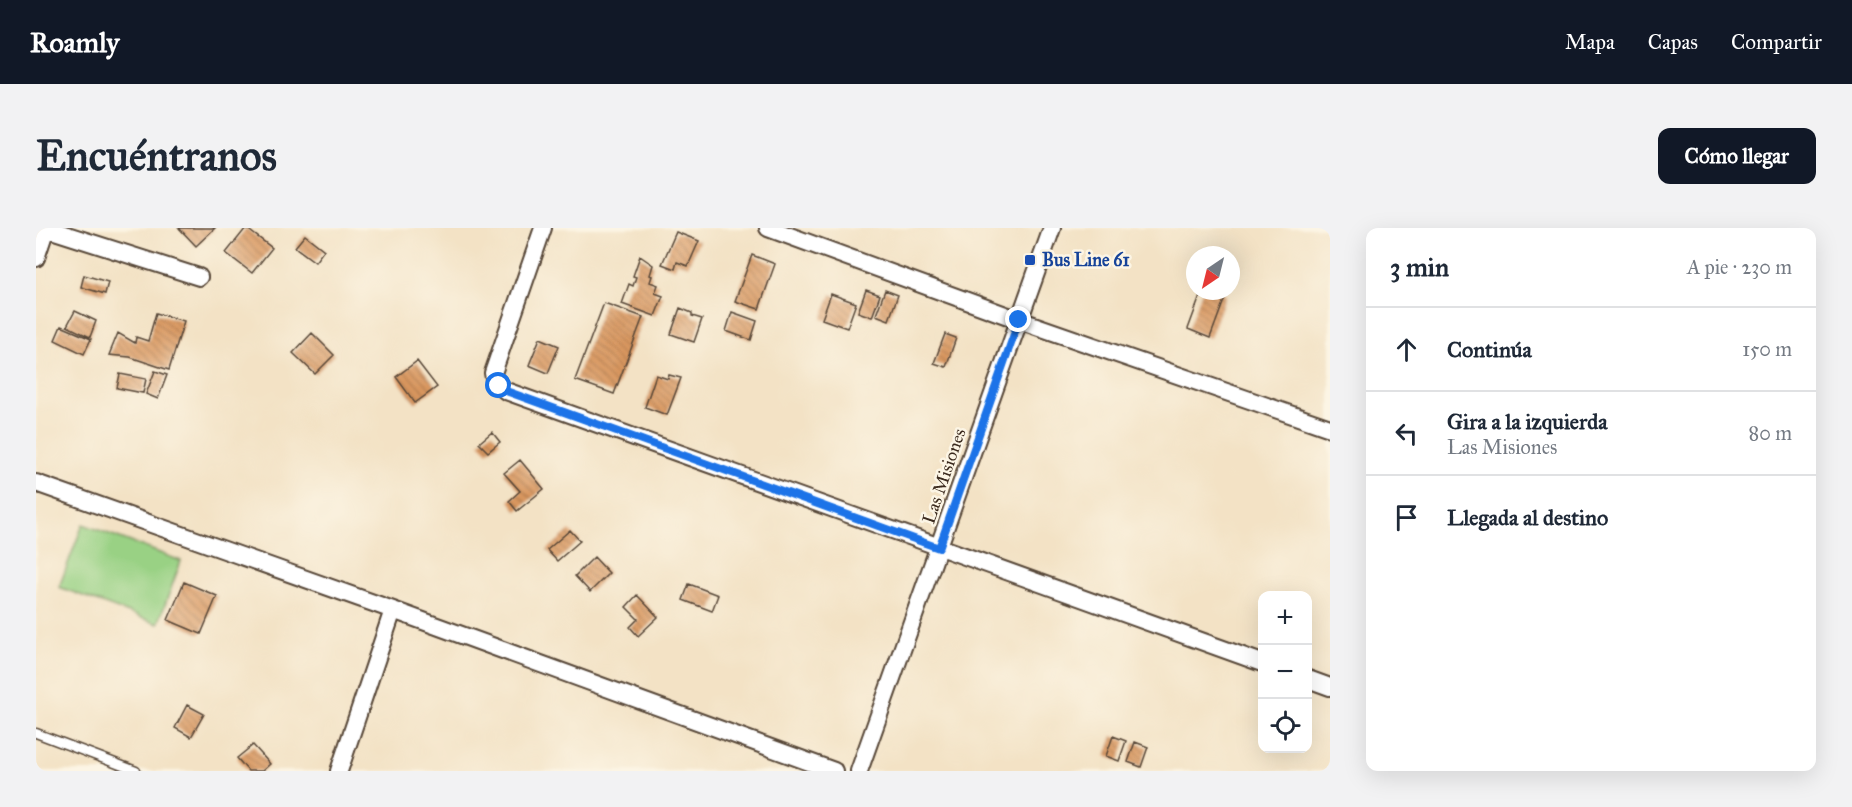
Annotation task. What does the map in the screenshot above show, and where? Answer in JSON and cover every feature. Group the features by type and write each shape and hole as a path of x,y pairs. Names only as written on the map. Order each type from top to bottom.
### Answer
{"street":[{"path":"36,258 45,228 199,278"},
{"path":"543,228 493,373 494,380 506,391 1258,661"},
{"path":"768,228 799,233 1019,320 1330,428"},
{"name":"Las Misiones","path":"859,771 1052,228"},
{"path":"36,483 834,771"},
{"path":"339,771 393,610"},
{"path":"1312,680 1330,687"}],"lane":[{"path":"36,733 136,771"}],"green space":[{"path":"83,524 181,561 158,624 59,587"}],"building":[{"path":"179,228 215,228 196,246"},
{"path":"246,228 272,248 252,273 226,253"},
{"path":"676,232 699,241 688,266 677,262 675,269 662,264"},
{"path":"305,235 324,250 315,262 295,247"},
{"path":"752,255 775,264 759,309 735,301"},
{"path":"640,256 653,265 650,282 658,285 655,293 663,296 655,316 622,304 629,284 633,286 636,277 633,276"},
{"path":"84,275 108,282 105,294 81,287"},
{"path":"866,290 880,295 872,317 858,312"},
{"path":"885,290 898,295 889,320 876,315"},
{"path":"831,294 856,303 847,328 822,319"},
{"path":"1199,300 1224,300 1210,338 1188,329"},
{"path":"604,303 643,317 614,394 575,380"},
{"path":"680,308 702,319 694,342 671,334"},
{"path":"75,311 96,321 90,337 67,326"},
{"path":"732,312 757,321 751,340 726,331"},
{"path":"156,313 184,321 169,370 130,357 109,355 118,333 135,343 136,337 148,341"},
{"path":"61,326 91,339 84,354 55,340"},
{"path":"312,333 334,355 315,374 293,353"},
{"path":"945,334 956,338 946,367 934,363"},
{"path":"540,338 559,346 548,373 529,365"},
{"path":"417,361 437,387 415,403 396,377"},
{"path":"155,371 167,375 158,399 146,394"},
{"path":"120,374 146,379 143,393 117,388"},
{"path":"656,375 668,379 669,375 681,378 667,415 645,407"},
{"path":"492,432 500,442 488,452 479,443"},
{"path":"520,460 544,489 517,511 509,501 520,491 504,473"},
{"path":"570,530 580,541 557,561 547,550"},
{"path":"594,557 609,573 590,592 575,576"},
{"path":"184,582 217,596 201,634 168,620"},
{"path":"689,584 718,595 712,611 683,600"},
{"path":"637,595 658,617 638,636 630,627 638,619 626,607"},
{"path":"187,705 204,714 191,737 175,728"},
{"path":"1113,736 1126,741 1119,761 1106,756"},
{"path":"1135,742 1148,747 1141,767 1128,762"},
{"path":"253,745 270,764 262,771 248,771 237,758"}],"place":[{"name":"Bus Line 61","path":"1030,260"}],"route":[{"path":"499,386 506,391 939,548 1019,320"}]}
